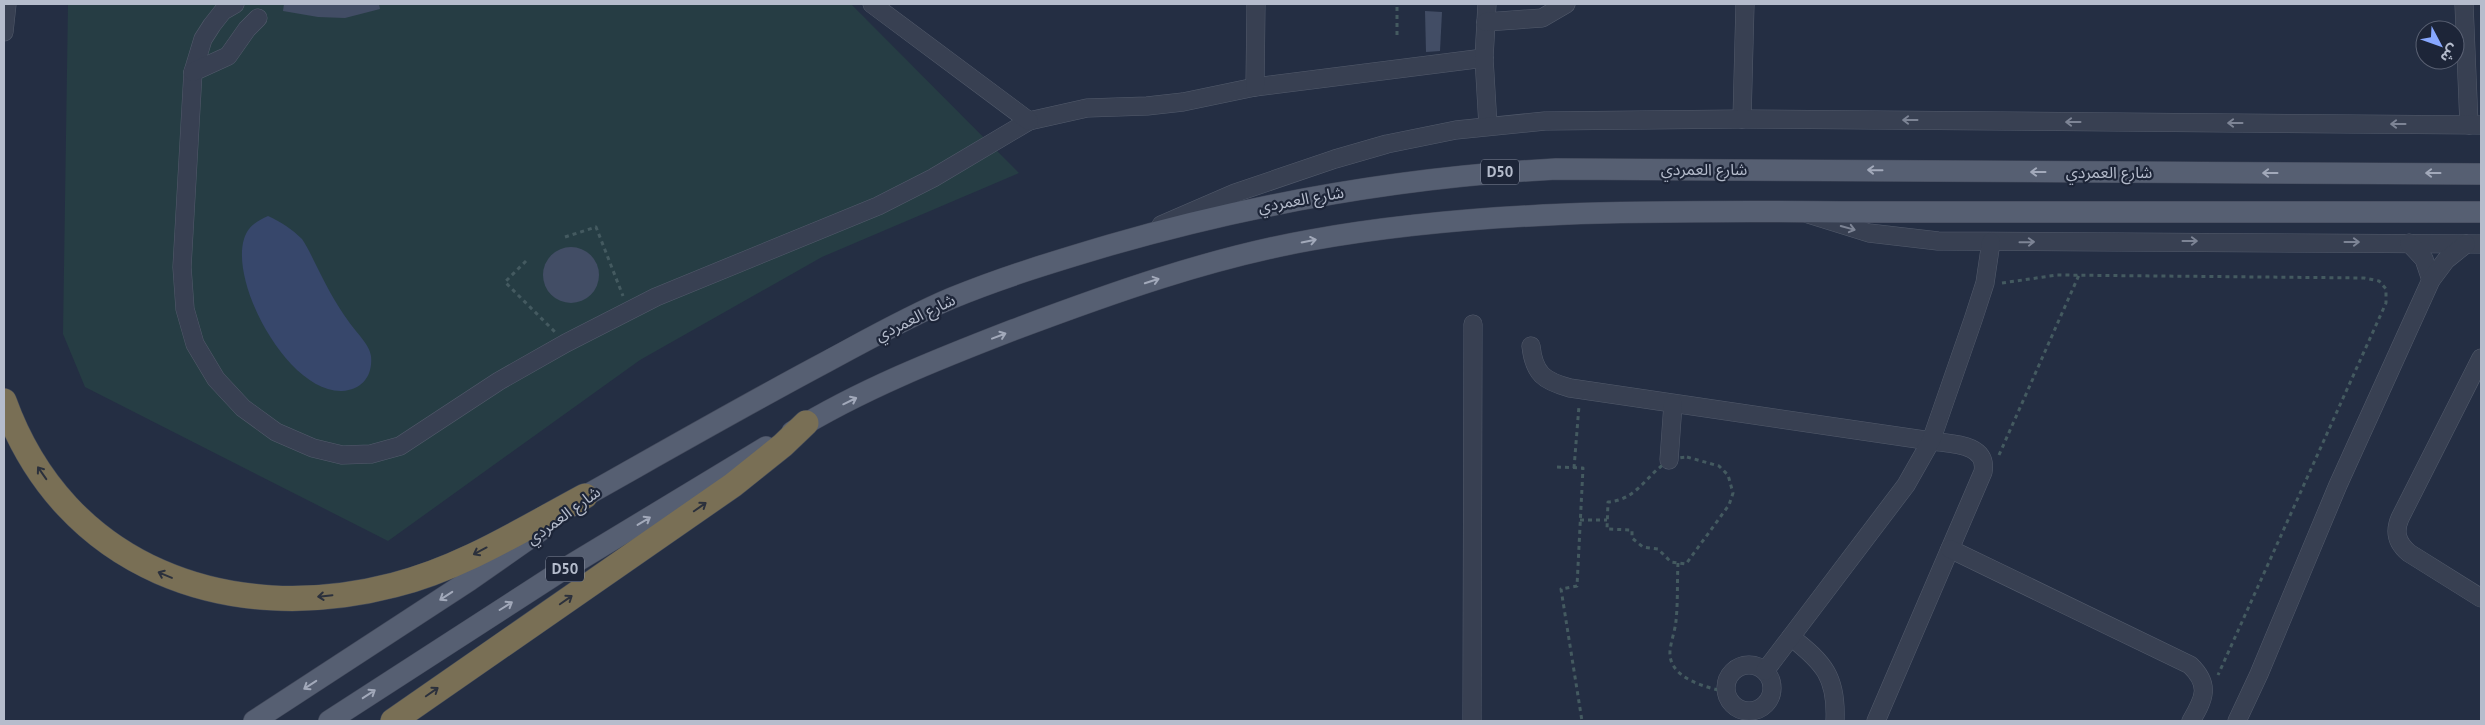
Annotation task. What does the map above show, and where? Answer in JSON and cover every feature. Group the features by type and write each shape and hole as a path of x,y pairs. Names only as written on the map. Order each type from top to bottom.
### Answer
{"highway":[{"path":"4,401 14,426 38,466 71,510 93,532 119,551 146,567 176,579 239,593 277,597 316,597 355,593 394,585 431,574 467,558 585,496"},
{"path":"393,721 752,471 806,423"}],"main road":[{"name":"شارع العمردي","path":"254,721 470,580 547,526 585,496 783,385 950,298 1043,264 1232,212 1342,191 1452,177 1556,169 2481,174"},
{"name":"D50","path":"329,721 561,571 806,423 900,377 978,344 1066,310 1228,259 1300,242 1373,230 1521,215 1743,210 1802,212 2481,212"}],"street":[{"path":"4,32 7,4"},
{"path":"235,4 223,12 212,24 203,39 193,72 183,248 185,309 195,344 216,379 243,408 276,432 313,448 342,455 371,454 400,446 499,381 566,343 628,311 738,262 878,206 933,178 1029,121 1087,108 1147,106 1183,102 1255,87 1484,58"},
{"path":"872,4 1029,121"},
{"path":"1255,87 1256,4"},
{"path":"1487,4 1484,58 1488,126"},
{"path":"1486,22 1542,18 1566,4"},
{"path":"1742,119 1745,4"},
{"path":"1138,237 1185,213 1335,159 1439,133 1545,121 1742,119 2475,125 2464,4"},
{"path":"193,72 228,56 239,39 258,18"},
{"path":"1802,212 1846,228 1892,238 1991,242 2120,241 2474,244"},
{"path":"1765,671 1906,486 1931,441 1985,283 1991,242"},
{"path":"2409,243 2424,259 2430,280"},
{"path":"2237,721 2259,674 2338,485 2430,280 2446,260 2474,244"},
{"path":"1472,721 1473,324"},
{"path":"1531,346 1533,364 1543,375 1562,386 1931,441 1976,450 1983,460 1984,466 1876,721"},
{"path":"2481,358 2400,518 2397,533 2403,548 2409,553 2481,598"},
{"path":"1670,460 1673,404"},
{"path":"1950,549 2190,665 2200,676 2203,689 2202,702 2191,721"},
{"path":"1791,637 1813,654 1828,673 1835,696 1835,721"},
{"path":"1750,664 1765,671 1773,684 1769,700 1764,706 1749,711 1741,709 1729,699 1726,692 1727,683 1735,670 1750,664"}],"path":[{"path":"1397,4 1397,34"},
{"path":"565,237 596,227 628,311"},
{"path":"526,261 505,282 566,343"},
{"path":"1985,283 2012,283 2048,276 2364,278 2379,281 2386,289 2386,303 2227,657 2215,680 2203,689"},
{"path":"1984,466 1994,461 2000,453 2079,276"},
{"path":"1574,468 1580,390"},
{"path":"1687,457 1714,463 1728,475 1733,493 1729,505 1686,564 1671,562 1658,549 1643,547 1632,538 1632,530 1607,529 1608,502 1619,501 1634,493 1660,466 1670,460 1687,457"},
{"path":"1558,467 1583,468 1577,586 1561,589 1582,721"},
{"path":"1580,520 1607,520"},
{"path":"1678,563 1677,616 1670,651 1672,664 1677,671 1698,685 1726,692"}],"shaded area":[{"path":"68,4 851,4 1019,173 822,257 640,360 388,541 85,387 63,334"}],"water":[{"path":"268,216 286,226 302,239 344,315 368,347 371,356 370,370 365,381 355,388 342,391 322,387 302,375 284,356 268,333 255,308 246,282 242,259 244,239 253,225"}],"building":[{"path":"284,4 379,4 380,9 345,18 318,17 283,11"},
{"path":"1425,11 1442,12 1440,51 1426,52"},
{"path":"565,247 577,247 587,251 595,259 599,275 595,291 587,299 577,303 565,303 555,299 547,291 543,281 543,269 547,259 555,251"}]}
